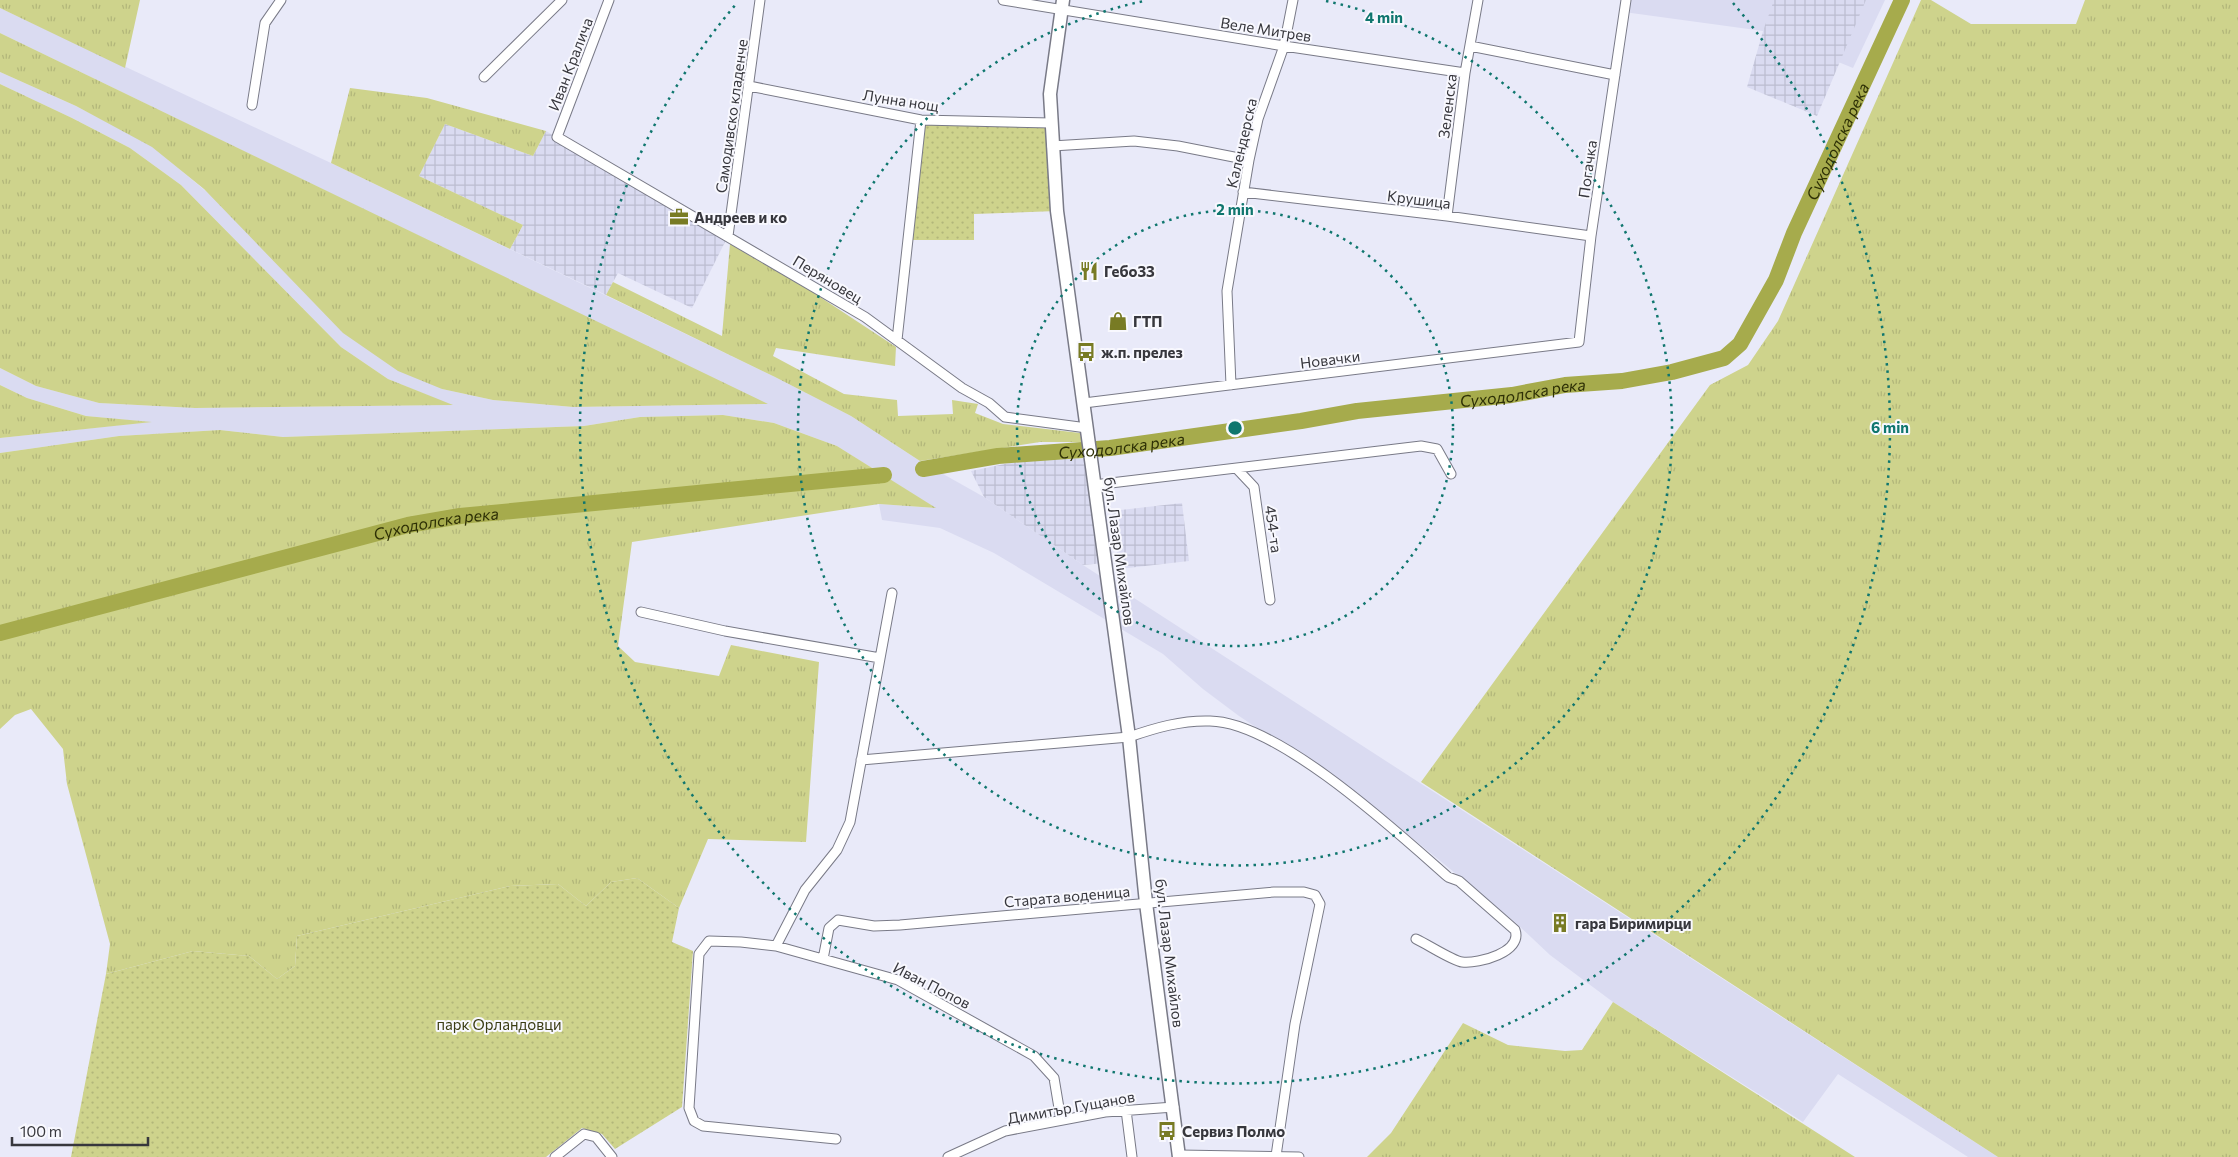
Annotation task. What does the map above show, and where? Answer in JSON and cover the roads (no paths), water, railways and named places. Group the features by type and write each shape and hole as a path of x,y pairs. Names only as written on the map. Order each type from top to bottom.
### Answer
{"street":[{"path":"252,105 265,23 281,0"},
{"name":"Иван Кралича","path":"484,77 562,0"},
{"name":"Иван Кралича","path":"557,137 609,0"},
{"name":"Самодивско кладенче","path":"728,236 760,0"},
{"name":"Веле Митрев","path":"1003,0 1063,5 1284,46 1465,72"},
{"name":"Календерска","path":"1231,386 1226,291 1258,119 1284,46 1293,0"},
{"name":"Зеленска","path":"1447,216 1465,72 1478,0"},
{"name":"Погачка","path":"1579,342 1591,236 1626,0"},
{"name":"бул. Лазар Михайлов","path":"1063,5 1050,94 1057,211 1129,737 1146,903 1179,1156"},
{"path":"1470,46 1615,74"},
{"name":"Лунна нощ","path":"749,86 921,120 1051,123"},
{"path":"897,340 921,120"},
{"name":"Перяновец","path":"557,137 865,317 962,388 989,403 1005,417 1087,430"},
{"path":"1052,146 1134,141 1178,146 1249,160"},
{"name":"Крушица","path":"1243,192 1447,216 1591,236"},
{"name":"Новачки","path":"1084,403 1579,342"},
{"path":"1094,484 1237,469 1421,446 1437,449 1451,474"},
{"name":"454-та","path":"1237,469 1254,487 1270,600"},
{"path":"776,946 805,890 837,850 850,822 892,593"},
{"path":"641,612 725,631 880,658"},
{"path":"861,760 1129,737 1166,725 1210,721 1238,725 1272,742 1324,774 1396,830 1448,877 1459,880 1515,930 1517,936 1516,943 1510,949 1482,960 1462,962 1416,939"},
{"name":"Старата воденица","path":"823,958 829,928 838,920 874,926 900,925 1274,892 1304,892 1316,895 1320,904 1295,1024 1277,1156"},
{"name":"Иван Попов","path":"836,1139 703,1126 694,1120 689,1108 699,954 709,941 776,946 898,980 1034,1056 1054,1078 1061,1120"},
{"name":"Димитър Гущанов","path":"949,1157 1005,1131 1126,1110 1174,1107"},
{"path":"1126,1110 1132,1157"},
{"path":"555,1157 584,1134 596,1137 612,1157"},
{"path":"1179,1156 1299,1157"}],"waterway":[{"name":"Суходолска река","path":"923,469 998,456 1110,448 1301,421 1357,411 1512,395 1565,385 1622,381 1672,372 1724,358 1740,344 1776,280 1794,233 1902,0"},
{"name":"Суходолска река","path":"0,633 408,525 460,516 884,475"}],"place":[{"name":"Андреев и ко","path":"679,217"},
{"name":"Гебо33","path":"1089,271"},
{"name":"ГТП","path":"1118,321"},
{"name":"ж.п. прелез","path":"1086,352"},
{"name":"гара Биримирци","path":"1560,923"},
{"name":"Сервиз Полмо","path":"1167,1131"}],"park label":[{"name":"парк Орландовци","path":"499,1024"}]}
